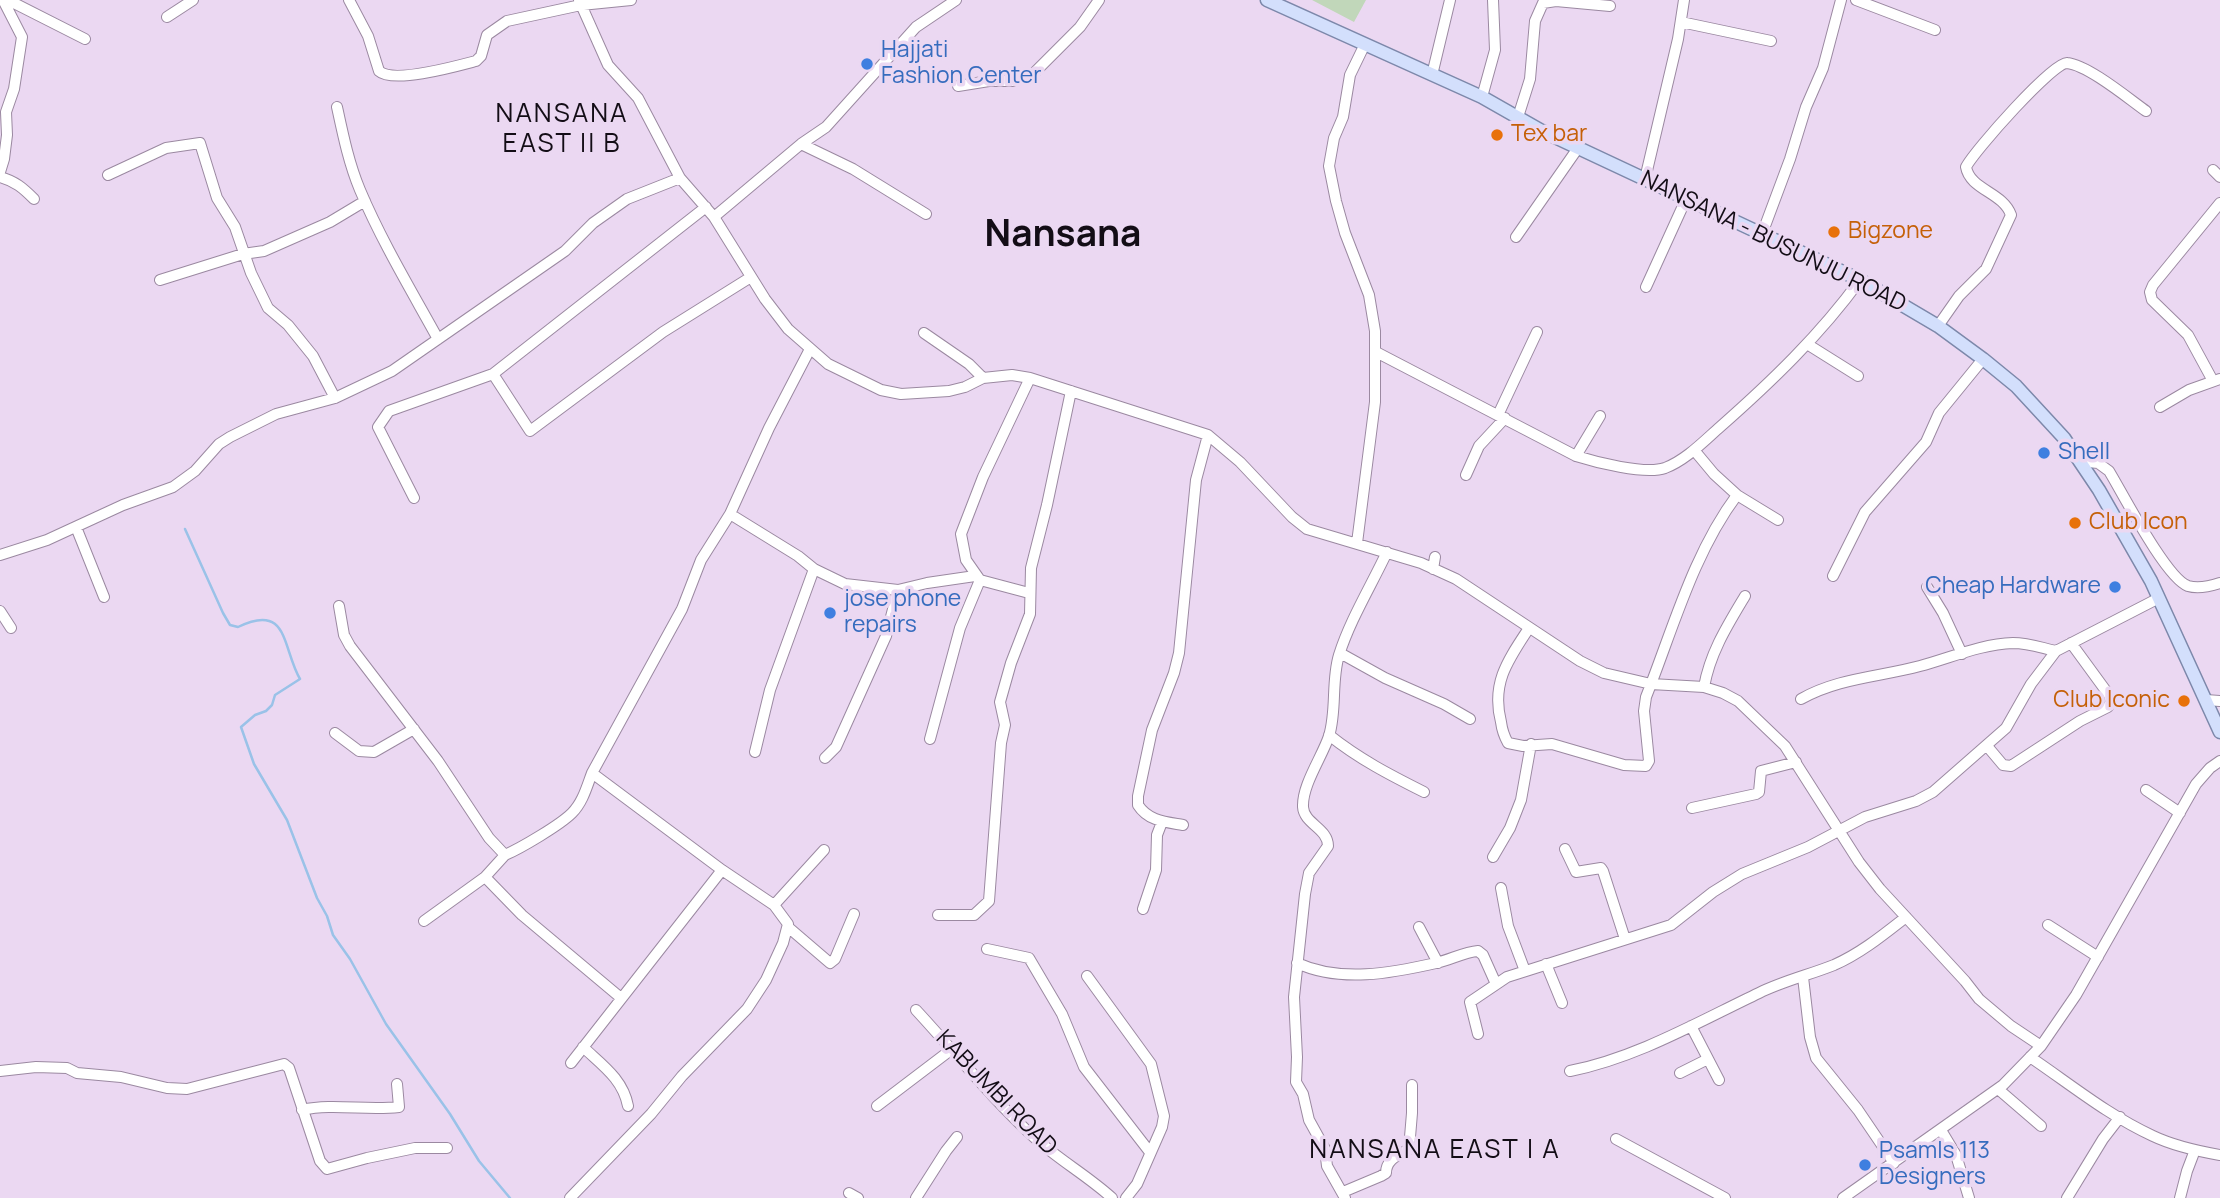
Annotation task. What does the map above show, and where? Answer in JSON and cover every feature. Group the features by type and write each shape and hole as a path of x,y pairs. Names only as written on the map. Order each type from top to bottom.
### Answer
{"main road":[{"name":"NANSANA - BUSUNJU ROAD","path":"1267,0 1482,97 1578,148 1860,280 1938,326 1983,359 2016,386 2064,438 2124,531 2159,598 2220,732"}],"street":[{"path":"3,0 22,37 14,89 6,112 8,123 0,175 21,186 34,200"},
{"path":"8,0 85,39"},
{"path":"167,17 193,0"},
{"path":"349,0 368,36 379,71 383,75 431,71 476,61 481,56 487,35 507,21 580,3 631,0"},
{"path":"714,217 801,144 826,127 916,27 956,0"},
{"path":"958,86 989,81 1012,81 1033,74 1080,27 1098,0"},
{"path":"1432,75 1450,0"},
{"path":"1482,97 1495,50 1493,0"},
{"path":"1645,179 1684,0"},
{"path":"1762,234 1806,107 1823,68 1841,0"},
{"path":"1856,0 1935,30"},
{"path":"1518,117 1530,79 1535,21 1543,3 1556,1 1610,6"},
{"path":"580,3 608,65 638,98 680,178 714,217 751,277 788,329 828,364 881,390 901,394 949,391 984,378 1012,375 1030,378 1208,435 1223,445 1292,517 1307,529 1387,552 1456,579 1580,661 1604,673 1651,684 1704,687 1738,701 1774,734 1796,762 1870,877 1979,999 2011,1026 2041,1046"},
{"path":"1681,22 1771,41"},
{"path":"1357,542 1375,402 1375,331 1369,295 1335,201 1329,166 1334,138 1343,117 1350,75 1365,44"},
{"path":"1938,326 1959,296 1986,269 2011,215 2008,205 1969,178 1966,167 1982,142 2018,107 2049,71 2060,64 2076,66 2102,80 2146,111"},
{"path":"337,107 344,141 365,201 438,339"},
{"path":"108,175 166,148 200,143 212,186 235,227 243,254 268,308 288,325 313,356 335,398"},
{"path":"801,144 853,169 926,214"},
{"path":"1516,237 1578,148"},
{"path":"1,554 47,540 123,505 173,487 195,471 219,444 248,428 276,414 335,398 392,371 565,251 593,223 626,199 680,178"},
{"path":"1646,287 1687,197"},
{"path":"160,280 243,254 264,251 330,222 365,201"},
{"path":"2160,407 2189,390 2216,380 2188,335 2152,300 2150,292 2220,202"},
{"path":"414,498 378,427 389,411 493,374 706,207"},
{"path":"493,374 530,431 663,332 751,277"},
{"path":"1376,352 1576,456 1599,464 1663,469 1694,450 1766,385 1838,311 1860,280"},
{"path":"1466,475 1479,446 1502,417 1537,332"},
{"path":"924,333 969,364 984,378"},
{"path":"1807,344 1858,376"},
{"path":"424,921 485,877 505,855 572,813 585,794 592,773 682,609 701,560 730,514 769,428 810,349"},
{"path":"1833,576 1865,512 1926,442 1939,413 1983,359"},
{"path":"978,578 966,559 961,534 983,477 1030,378"},
{"path":"938,915 974,915 989,901 1005,725 1000,702 1011,663 1030,614 1031,568 1071,391"},
{"path":"1576,456 1600,416"},
{"path":"1184,825 1162,822 1142,812 1138,805 1138,796 1152,730 1179,653 1196,480 1208,435"},
{"path":"1694,450 1714,474 1737,495 1778,520"},
{"path":"2079,461 2098,463 2109,471 2158,554 2180,582 2190,587 2220,583"},
{"path":"1529,628 1509,658 1500,680 1496,703 1504,737 1508,743 1514,746 1552,744 1624,765 1646,765 1649,761 1643,711 1646,697 1692,578 1714,531 1737,495"},
{"path":"730,514 798,556 814,569 845,584 898,590 928,583 978,578 1030,593"},
{"path":"76,527 104,597"},
{"path":"1387,552 1340,653 1329,735 1309,782 1303,805 1308,817 1327,836 1328,846 1308,873 1294,997 1296,1082 1303,1094 1309,1120 1325,1149 1327,1166 1335,1184 1344,1195 1386,1173 1386,1166 1393,1157 1409,1149 1412,1085"},
{"path":"1433,569 1435,556"},
{"path":"755,752 770,690 814,569"},
{"path":"930,739 960,628 978,578"},
{"path":"1927,587 1943,613 1962,654"},
{"path":"825,758 836,747 875,662 886,636 898,590"},
{"path":"1704,687 1717,644 1745,596"},
{"path":"1478,1034 1470,1002 1496,984 1525,971 1671,925 1727,882 1808,847 1865,817 1916,801 1933,792 2006,728 2031,684 2056,651 2159,598"},
{"path":"339,606 344,635 350,646 438,761 489,838 505,855"},
{"path":"0,611 11,628"},
{"path":"1801,699 1818,689 1863,676 1919,667 1987,647 2015,643 2056,651"},
{"path":"1987,746 2003,765 2011,766 2080,721 2108,707 2112,702 2109,695 2071,643"},
{"path":"1340,653 1470,719"},
{"path":"2206,700 2220,701"},
{"path":"335,733 359,751 374,752 414,730"},
{"path":"1329,735 1380,771 1424,792"},
{"path":"1493,857 1510,828 1521,800 1531,744"},
{"path":"1843,1198 1998,1088 2041,1046 2076,995 2196,784 2220,761"},
{"path":"1692,807 1756,794 1759,792 1761,771 1796,762"},
{"path":"570,1198 747,1009 766,980 788,927 787,920 774,905 722,870 592,773"},
{"path":"2146,790 2180,813"},
{"path":"1143,909 1156,870 1157,835 1162,822"},
{"path":"1565,849 1576,873 1601,868 1603,871 1625,939"},
{"path":"774,905 824,850"},
{"path":"571,1063 722,870"},
{"path":"485,877 523,915 621,998"},
{"path":"1501,888 1508,926 1525,971"},
{"path":"788,927 830,962 835,960 854,914"},
{"path":"1570,1072 1598,1065 1691,1026 1773,986 1803,977 1858,953 1906,917"},
{"path":"2048,925 2098,957"},
{"path":"1419,926 1438,962"},
{"path":"987,949 1029,958 1062,1014 1084,1066 1149,1151"},
{"path":"1297,963 1321,972 1363,975 1438,962 1478,951 1483,955 1496,984"},
{"path":"1546,964 1562,1003"},
{"path":"1087,976 1151,1064 1164,1116 1162,1127 1149,1151 1137,1184 1126,1198"},
{"path":"1803,977 1810,1037 1816,1058 1858,1110 1894,1163"},
{"name":"KABUMBI ROAD","path":"916,1010 1035,1138 1068,1167 1112,1198"},
{"path":"1691,1026 1719,1080"},
{"path":"583,1047 620,1082 628,1106"},
{"path":"877,1107 952,1049"},
{"path":"2030,1058 2153,1136 2220,1155"},
{"path":"1680,1073 1708,1059"},
{"path":"0,1071 36,1067 68,1068 77,1073 121,1077 167,1088 187,1089 284,1064 289,1068 320,1161 327,1169 415,1148 447,1148"},
{"path":"302,1110 323,1106 374,1110 399,1107 397,1084"},
{"path":"1998,1088 2041,1126"},
{"path":"2067,1198 2120,1117"},
{"path":"1941,1130 1956,1155 1969,1198"},
{"path":"916,1198 957,1138"},
{"path":"1616,1139 1725,1198"},
{"path":"2180,1198 2186,1171 2195,1150"}],"green space":[{"path":"1312,0 1366,0 1354,22"}],"waterway":[{"path":"185,529 230,625 238,627 267,620 275,624 286,642 300,679 275,695 272,705 266,711 255,715 241,727 254,764 287,820 333,935 350,959 386,1024 450,1114 479,1161 510,1198"}],"place":[{"name":"Hajjati Fashion Center","path":"867,64"},
{"name":"Tex bar","path":"1497,135"},
{"name":"Bigzone","path":"1834,232"},
{"name":"Shell","path":"2044,453"},
{"name":"Club Icon","path":"2075,523"},
{"name":"Cheap Hardware","path":"2115,587"},
{"name":"jose phone repairs","path":"830,613"},
{"name":"Club Iconic","path":"2184,701"},
{"name":"Psamls 113 Designers","path":"1865,1165"}],"district":[{"name":"NANSANA EAST II B","path":"562,130"},
{"name":"Nansana","path":"1063,236"},
{"name":"NANSANA EAST I A","path":"1435,1151"}]}
